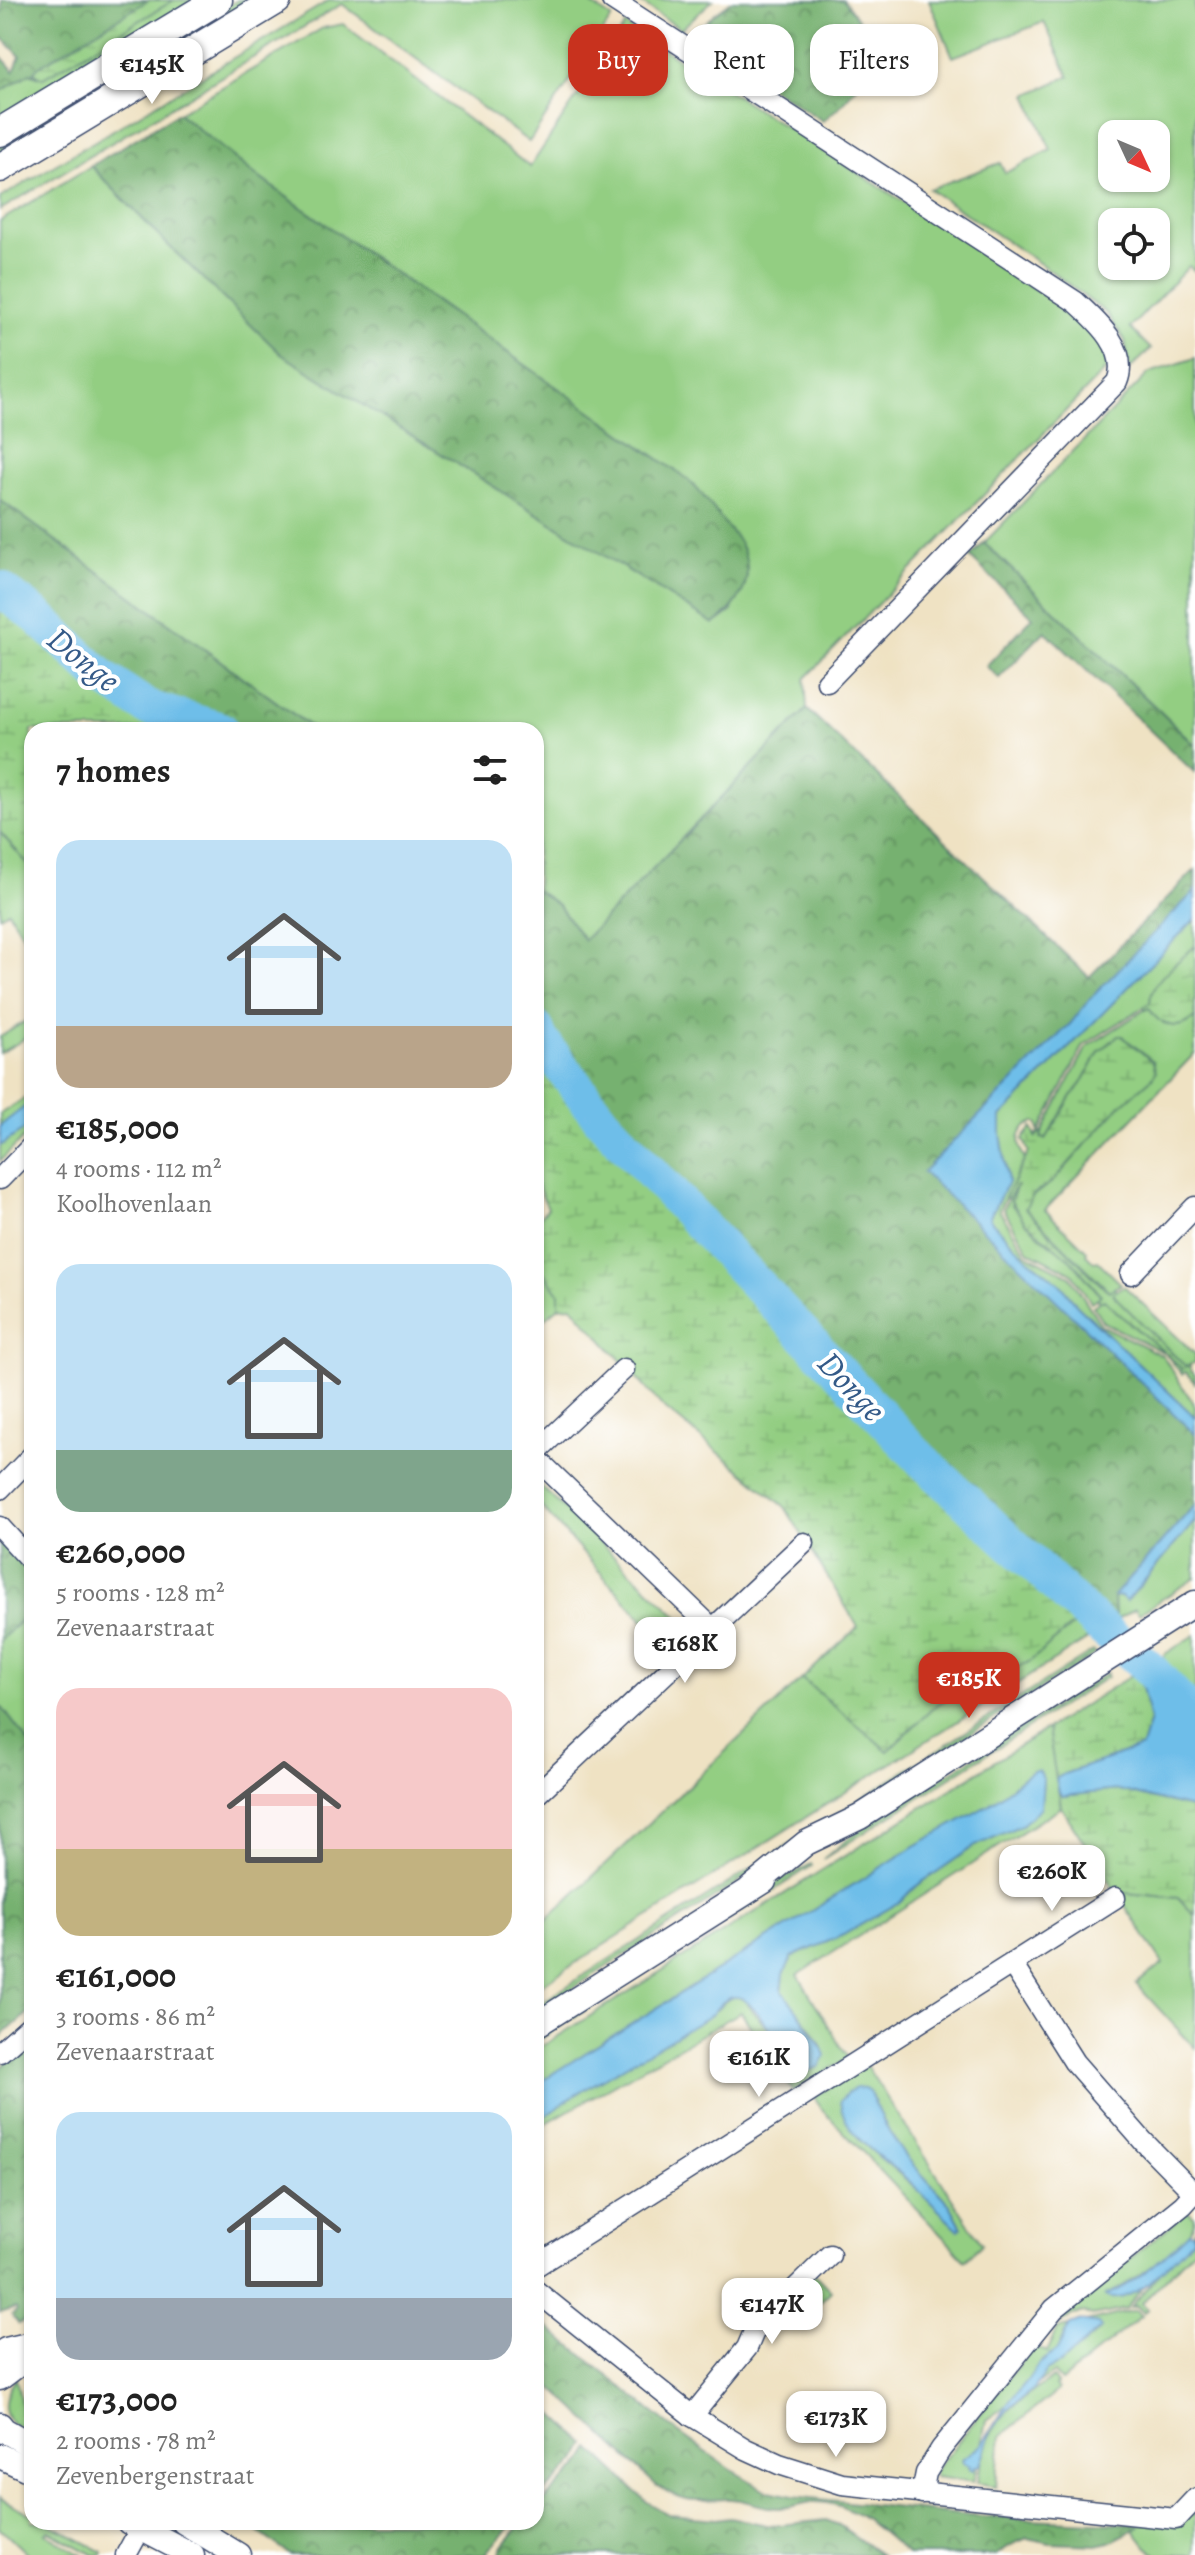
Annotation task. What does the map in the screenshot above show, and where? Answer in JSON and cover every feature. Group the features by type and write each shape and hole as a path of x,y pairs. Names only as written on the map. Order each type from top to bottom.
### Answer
{"main road":[{"path":"0,132 218,0"},
{"path":"0,168 277,0"}],"street":[{"path":"612,0 1076,302 1103,327 1117,352 1120,373 1117,382 827,682"},
{"path":"0,1179 24,1154"},
{"path":"1131,1274 1191,1218"},
{"path":"544,1447 624,1369"},
{"path":"544,1463 712,1628"},
{"path":"0,1489 24,1464"},
{"path":"0,1527 24,1553"},
{"path":"544,1784 804,1543"},
{"path":"544,2020 751,1888 814,1857 860,1817 1195,1603"},
{"path":"544,2261 1115,1898"},
{"path":"922,2493 926,2473 941,2449 1054,2309 1195,2193 1143,2141 1074,2062 1012,1964"},
{"path":"0,2052 24,2031"},
{"path":"692,2416 747,2348 756,2327 830,2255"},
{"path":"544,2297 692,2416 746,2449 779,2464 842,2484 1176,2519 1195,2499"},
{"path":"0,2354 24,2347"},
{"path":"0,2378 24,2356"},
{"path":"0,2425 24,2441"},
{"path":"0,2456 24,2467"},
{"path":"126,2555 136,2530"},
{"path":"148,2530 192,2555"},
{"path":"197,2530 238,2555"}],"green space":[{"path":"2,0 149,0 38,67 35,72 38,76 30,73 0,92 0,55 14,71 20,56 0,35"},
{"path":"149,0 174,0 43,78 34,72 38,67"},
{"path":"174,0 199,0 0,120 0,92 30,73 43,78"},
{"path":"238,0 259,0 0,156 0,144"},
{"path":"330,0 585,0 612,18 608,24 568,24 568,84 529,142 342,4 0,210 0,198"},
{"path":"636,0 713,0 681,29"},
{"path":"733,0 843,0 860,24 810,24 810,96 848,96 823,121 784,96 794,96 794,24 704,24"},
{"path":"929,0 1195,0 1195,271 1189,266 1130,328 1151,349 1130,369 1125,341 1107,314 1051,271 929,189 1000,163 1005,173 1051,150 1027,95 1069,76 1044,22 953,57"},
{"path":"343,24 530,167 578,96 668,96 668,52 684,62 684,96 737,96 989,256 1065,311 1117,358 805,679 807,709 584,940 558,905 544,895 544,722 304,722 0,500 0,221 91,166 282,354 714,624 732,611 742,548 687,479 257,176 178,113 323,28"},
{"path":"178,113 257,176 687,479 707,500 742,548 746,560 746,581 731,609 714,624 281,354 91,166"},
{"path":"1195,358 1195,745 984,543 1149,373"},
{"path":"0,500 304,722 155,722 78,675 30,628 0,604"},
{"path":"984,543 1195,745 1195,773 1045,631 999,678 986,666 1033,617 970,557"},
{"path":"0,604 30,628 78,675 154,722 24,722 24,860 0,832"},
{"path":"807,709 1089,977 1195,870 1195,896 927,1171 1195,1434 1195,1505 1114,1596 1115,1620 1094,1635 836,1378 655,1187 581,1101 544,1048 544,895 558,905 584,940"},
{"path":"0,832 24,860 24,936 8,911 0,916"},
{"path":"1195,919 1195,946 1161,979 1150,1003 1084,1045 1039,1133 1035,1122 1024,1128 1019,1142 1025,1159 999,1210 1027,1254 1070,1276 1101,1325 1163,1356 1195,1406 1195,1417 1077,1305 1060,1284 1026,1257 990,1220 990,1216 1008,1182 1001,1117"},
{"path":"1195,946 1195,1017 1183,1025 1164,1023 1144,1007 1150,1003 1160,979"},
{"path":"1149,1007 1158,1019 1170,1025 1183,1025 1195,1017 1195,1053 1045,1210 1087,1251 1086,1254 1094,1262 1098,1261 1121,1284 1109,1291 1025,1208 1031,1198 1056,1178 1081,1150 1153,1061 1122,1036 1095,1059 1048,1136 1045,1139 1040,1137 1087,1047"},
{"path":"24,1022 24,1038 0,1053 0,1037"},
{"path":"1118,1036 1153,1062 1156,1072 1120,1106 1053,1181 1034,1194 1025,1208 1101,1285 1109,1291 1114,1288 1116,1298 1186,1367 1190,1365 1195,1383 1104,1299 1097,1299 1101,1295 1071,1260 1025,1222 1011,1201 1017,1185 1008,1199 1005,1198 1029,1152 1023,1139 1032,1128 1036,1137 1039,1133 1041,1138 1048,1136 1099,1052"},
{"path":"544,1047 599,1123 648,1177 855,1394 1079,1620 1029,1662 937,1704 888,1751 802,1679 858,1627 785,1507 662,1406 572,1306 559,1307 559,1293 544,1273 544,1212 548,1208 544,1200"},
{"path":"24,1098 24,1138 0,1161 0,1114"},
{"path":"1017,1183 1012,1205 1041,1237 1071,1260 1101,1296 1091,1302 1072,1273 1029,1251 1003,1209"},
{"path":"544,1273 559,1293 559,1307 544,1319"},
{"path":"1124,1286 1195,1354 1195,1362 1186,1367 1116,1298 1113,1293"},
{"path":"1104,1299 1123,1317 1163,1351 1183,1369 1180,1372 1165,1353 1103,1322 1093,1306"},
{"path":"544,1490 691,1629 670,1650 544,1510"},
{"path":"1195,1521 1195,1578 1139,1614 1135,1609 1115,1620 1114,1596 1127,1601"},
{"path":"0,1541 24,1567 24,1618 0,1640"},
{"path":"24,1618 24,1736 0,1705 0,1640"},
{"path":"1079,1620 1094,1635 544,1983 544,1922 802,1679 888,1751 937,1704 1029,1662"},
{"path":"1195,1635 1195,1695 1160,1663 1165,1654"},
{"path":"1093,1651 1095,1654 840,1817 806,1834"},
{"path":"1138,1671 1150,1720 1142,1747 1056,1779 1048,1728"},
{"path":"1107,1673 1107,1677 823,1859 855,1833"},
{"path":"0,1705 24,1736 24,2017 0,2037"},
{"path":"1048,1728 1061,1807 798,1975 848,2058 793,2092 741,2012 544,2124 544,2117 572,2097 711,2015 732,1997 744,2000 767,2026 821,2045 782,1991 784,1974 792,1957 843,1935 898,1903 918,1885 973,1847 1023,1824 1041,1806 1043,1780 1032,1771 987,1806 915,1846 544,2079 544,2045"},
{"path":"1119,1790 1195,1809 1195,1916 1179,1898 1116,1892 1061,1807 1059,1792 1063,1796"},
{"path":"796,1840 768,1863 544,2007 544,2001"},
{"path":"811,1864 544,2037 544,2032"},
{"path":"1116,1892 1179,1898 1195,1916 1195,2048 1136,1984 1163,1964"},
{"path":"24,2047 24,2321 19,2324 12,2315 16,2308 0,2313 0,2068"},
{"path":"865,2064 982,2244 965,2260 814,2097","holes":["870,2093 889,2132 907,2158 950,2205 962,2227 858,2139"]},
{"path":"1188,2211 1195,2217 1184,2238 1143,2273 1106,2295 1146,2283 1126,2309 1092,2316 1085,2313 1072,2315 1061,2324 1056,2319"},
{"path":"1195,2230 1195,2248 1142,2303 1148,2309 1144,2313 1137,2306 1131,2307 1166,2265 1194,2238 1192,2234"},
{"path":"815,2275 831,2291 806,2315 790,2299"},
{"path":"1136,2310 1141,2316 1061,2381 1054,2373 1036,2385 1047,2370 1060,2364 1099,2331 1098,2324 1086,2322"},
{"path":"544,2324 678,2432 733,2471 768,2491 981,2517 1138,2524 1139,2527 1097,2545 1050,2543 1027,2538 996,2555 908,2555 865,2519 840,2506 813,2502 777,2508 734,2499 699,2500 676,2496 657,2486 544,2381"},
{"path":"1069,2326 1057,2350 1038,2365 1007,2405 986,2420 981,2445 969,2455 969,2469 977,2465 973,2482 934,2477 934,2472 1034,2346 1047,2352 1058,2329"},
{"path":"16,2378 22,2429 11,2422 5,2410 9,2387"},
{"path":"1053,2378 1058,2390 1001,2436 996,2486 977,2483 987,2445 1000,2420 1021,2400"},
{"path":"544,2405 586,2444 578,2459 544,2492"},
{"path":"591,2449 646,2501 670,2515 716,2519 730,2517 771,2526 826,2520 839,2525 881,2555 500,2555 501,2548 516,2530 544,2530 544,2500 583,2462"},
{"path":"0,2498 24,2511 24,2530 61,2530 103,2552 102,2555 94,2555 49,2531 45,2533 82,2555 28,2555 0,2528"},
{"path":"1195,2514 1195,2555 1157,2555 1134,2530 1139,2527 1138,2524"},
{"path":"256,2530 507,2530 487,2555 290,2555"}],"water":[{"path":"1195,891 1195,919 1001,1117 1008,1182 990,1220 1195,1417 1195,1434 923,1172 1071,1023 1089,1000"},
{"path":"24,1107 24,1130 0,1146 0,1126"},
{"path":"1195,1505 1195,1521 1126,1602 1122,1597 1114,1596"},
{"path":"1160,1663 1195,1695 1195,1809 1119,1790 1063,1796 1056,1779 1064,1774 1142,1747 1150,1720 1138,1671"},
{"path":"1032,1771 1038,1771 1043,1779 1041,1807 1023,1824 973,1847 918,1885 898,1903 843,1935 792,1957 784,1974 782,1991 806,2022 826,2056 819,2067 804,2072 793,2069 760,2016 744,2000 733,1997 711,2015 572,2097 544,2117 544,2079 915,1846 987,1806"},
{"path":"856,2088 870,2093 889,2132 907,2158 950,2205 962,2228 959,2230 909,2181 857,2137 843,2114 840,2101"},
{"path":"1189,2232 1193,2233 1194,2238 1140,2289 1116,2298 1105,2296 1140,2276"},
{"path":"1081,2321 1098,2324 1101,2328 1060,2364 1047,2370 1034,2389 1008,2409 991,2430 980,2465 969,2469 970,2466 962,2459 981,2445 1009,2402 1038,2365 1057,2350 1070,2325"}],"waterway":[{"name":"Donge","path":"0,589 38,617 103,678 148,708 194,722"},
{"name":"Donge","path":"544,1044 602,1120 922,1460 1096,1623 1150,1669 1195,1717"}]}
